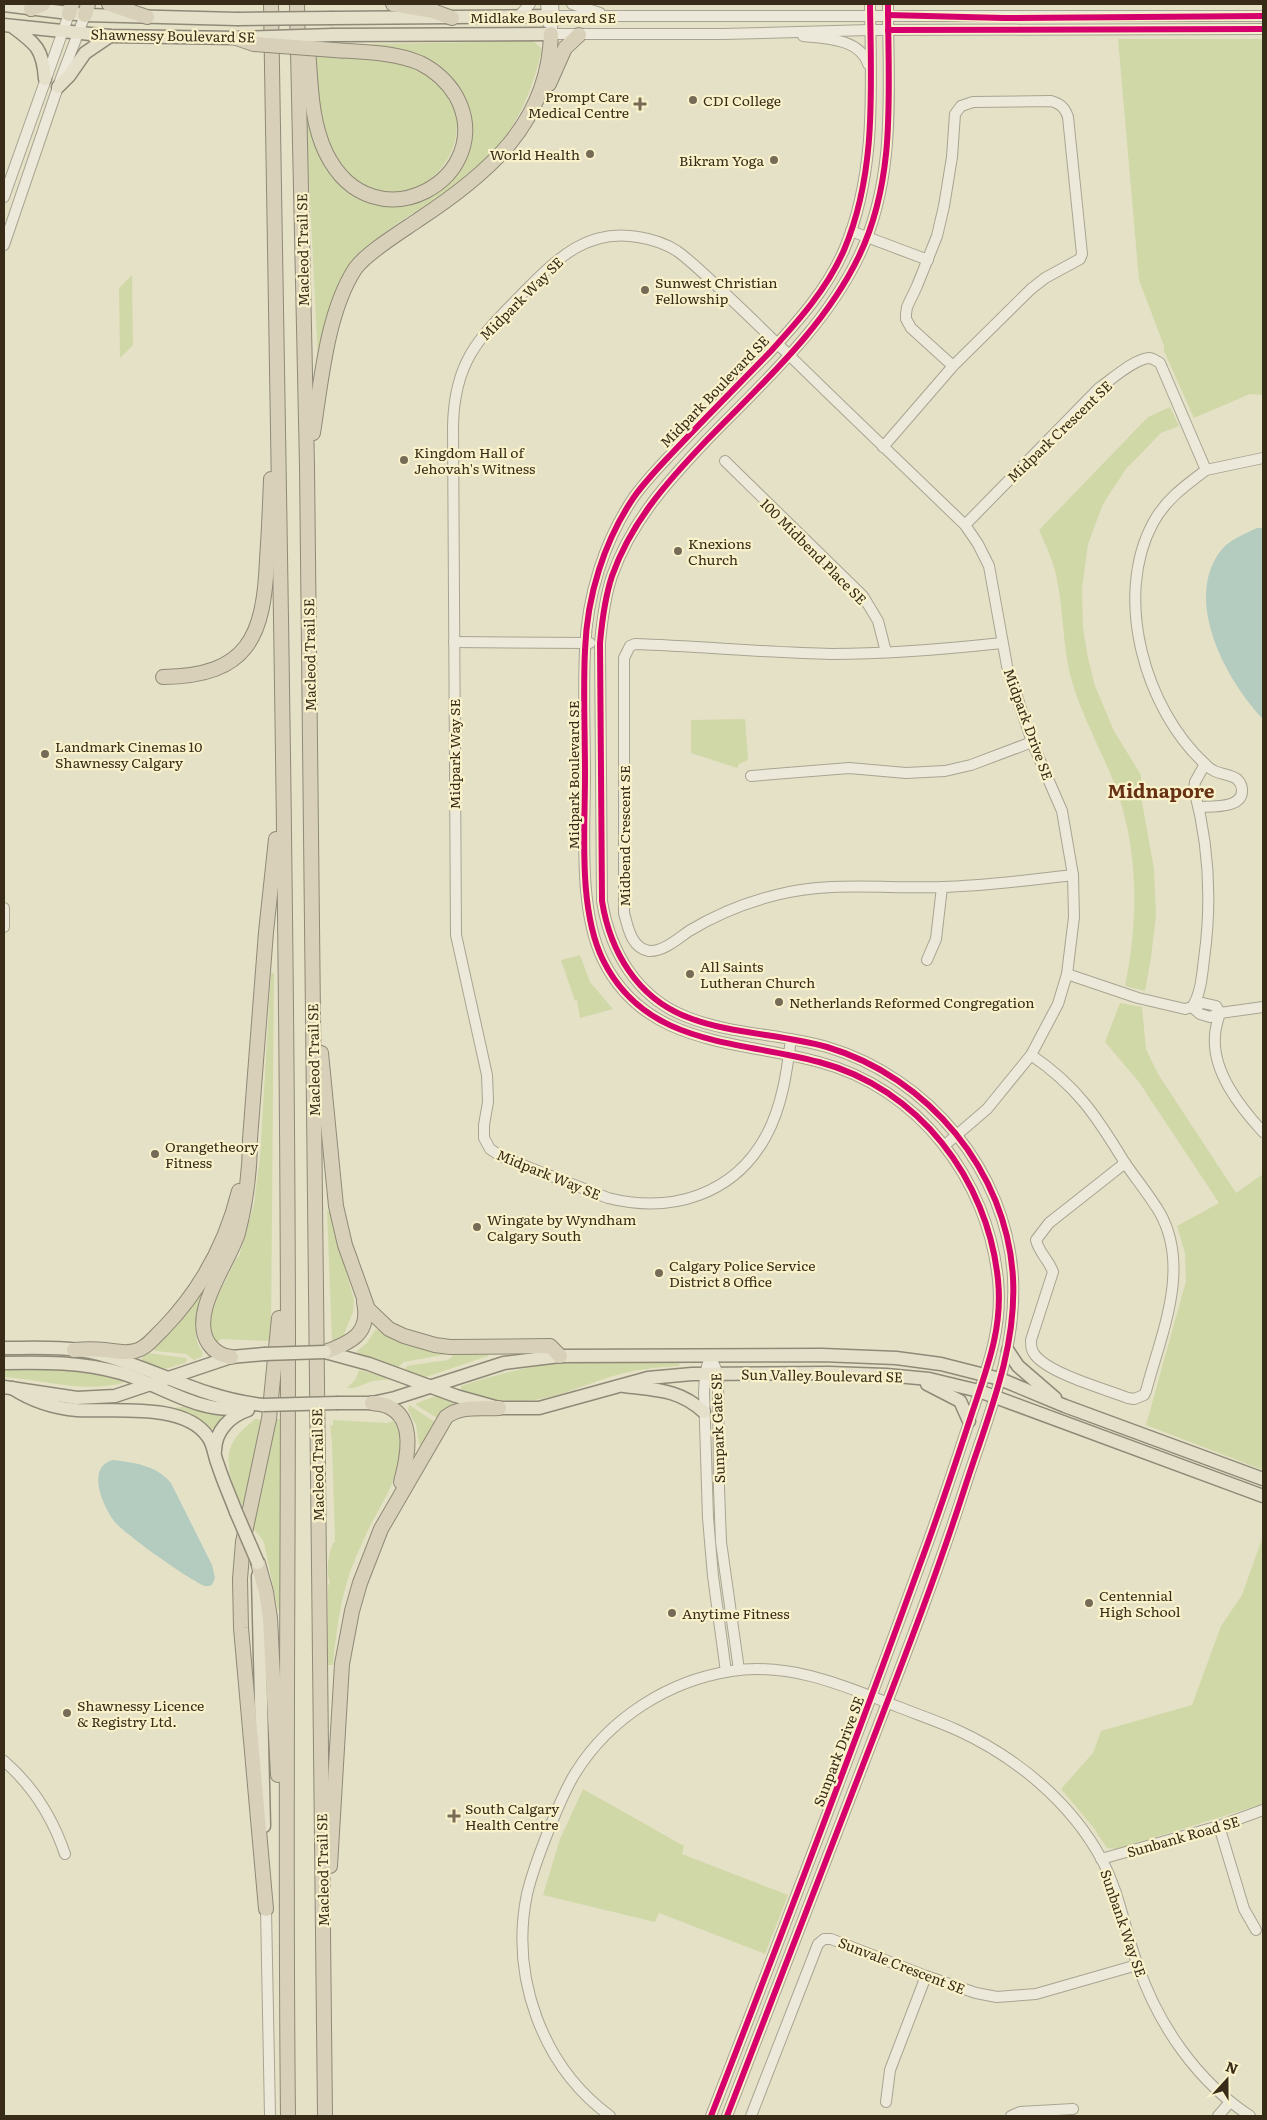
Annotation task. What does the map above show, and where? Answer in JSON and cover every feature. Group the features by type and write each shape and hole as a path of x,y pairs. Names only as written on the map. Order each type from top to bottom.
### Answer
{"highway":[{"path":"109,4 147,16"},
{"path":"262,4 266,50 272,59"},
{"name":"Macleod Trail SE","path":"272,4 279,432 287,1220 286,1925 288,2116"},
{"name":"Macleod Trail SE","path":"297,4 307,466 325,2116"},
{"path":"236,38 254,44 334,50 373,53 415,61 434,71 451,89 462,111 464,129 462,145 452,168 435,186 410,197 386,199 370,195 355,188 336,169 322,143 314,113 303,4"},
{"path":"393,4 433,11 452,18"},
{"path":"307,466 325,360 340,299 356,267 388,240 450,200 485,170 517,135 541,91 550,46 550,34"},
{"path":"541,91 548,85 565,48 580,35"},
{"path":"163,677 188,676 215,670 238,656 253,637 261,615 266,590 272,454 279,432"},
{"path":"231,1357 222,1355 212,1348 204,1335 203,1322 205,1309 236,1239 242,1217 250,1169 250,1139 266,932 283,779"},
{"path":"312,960 336,1206 345,1245 368,1309 388,1329 420,1342 450,1347 550,1346 560,1356"},
{"path":"74,1350 88,1348 134,1352 146,1346 180,1309 209,1269 222,1242 238,1194 250,1139"},
{"path":"266,1909 242,1638 240,1579 244,1542 269,1419 278,1338 287,1220"},
{"path":"325,1352 349,1342 362,1329 366,1310 362,1294"},
{"path":"372,1402 388,1406 394,1410 403,1422 406,1431 407,1459 394,1505"},
{"path":"324,1986 340,1699 346,1639 360,1582 381,1529 446,1417 452,1412 464,1409 499,1408"},
{"path":"258,1563 266,1592 270,1618 286,1925"}],"main road":[{"path":"4,5 71,9"},
{"name":"Shawnessy Boulevard SE","path":"71,9 147,16 237,19 332,18"},
{"name":"Midlake Boulevard SE","path":"332,18 517,18 550,10"},
{"name":"Shawnessy Boulevard SE","path":"9,26 110,36 236,38 333,36"},
{"path":"9,26 28,38 40,51 44,61 45,79"},
{"name":"Midlake Boulevard SE","path":"333,36 550,34"},
{"path":"58,87 69,76 85,54 110,36"},
{"path":"4,1344 20,1348"},
{"path":"4,1348 74,1350 120,1360 166,1379 222,1398 263,1405"},
{"path":"1008,1351 1018,1366 1065,1406"},
{"name":"Sun Valley Boulevard SE","path":"8,1388 60,1396 115,1396 231,1357 325,1352 369,1364 456,1396 499,1408 539,1408 555,1405 617,1385 648,1378 711,1374 837,1373 911,1378 947,1383 994,1396 1263,1496"},
{"name":"Sun Valley Boulevard SE","path":"263,1405 372,1402 395,1398 504,1363 560,1356 812,1354 881,1357 941,1364 1000,1379 1065,1406 1263,1479"},
{"path":"4,1363 72,1363 117,1372 202,1404 220,1408 237,1409 263,1405"},
{"path":"911,1378 942,1390 960,1401 969,1421"},
{"path":"617,1385 671,1392 685,1397 704,1412"},
{"path":"8,1388 29,1399 65,1408 130,1410 170,1414 188,1422 207,1435 236,1512 258,1563 266,1909"},
{"path":"215,1455 217,1437 226,1423 244,1412 263,1405"}],"street":[{"path":"517,18 530,4"},
{"path":"572,4 613,17"},
{"name":"Midpark Boulevard SE","path":"870,4 868,163 862,196 843,252 826,283 798,322 668,457 631,502 608,543 598,572 585,643 585,847 587,893 590,922 599,953 610,973 628,996 649,1014 670,1027 712,1040 834,1066 871,1082 906,1106 944,1145 963,1173 986,1220 998,1280 999,1305 996,1336 979,1391"},
{"name":"Midpark Boulevard SE","path":"888,4 888,149 880,200 867,237 842,289 821,319 789,355 679,469 650,503 631,533 612,577 602,620 600,643 602,901 608,932 620,959 630,973 664,1004 687,1017 838,1051 877,1067 901,1082 926,1102 957,1135 980,1169 990,1189 1009,1250 1013,1276 1013,1304 1008,1351 994,1396"},
{"path":"4,197 71,9"},
{"path":"4,245 86,10"},
{"path":"550,10 550,34"},
{"name":"Midlake Boulevard SE","path":"550,10 613,17 888,15 1004,18 1263,16"},
{"name":"Midlake Boulevard SE","path":"550,34 870,30 1263,29"},
{"path":"746,33 811,37 852,45 863,54 870,72"},
{"path":"883,446 953,366 1031,288 1080,259 1082,254 1068,117 1063,107 1051,101 973,102 965,103 957,109 953,121 952,157 937,236 907,307 906,320 911,328 953,366"},
{"path":"851,231 928,260"},
{"name":"Midpark Way SE","path":"777,344 681,255 651,240 624,236 598,238 580,245 555,261 479,340 467,359 456,387 453,421 456,935 487,1075 488,1102 484,1134 486,1144 490,1150 515,1163 608,1198 627,1203 650,1205 688,1199 710,1190 738,1172 759,1148 776,1112 791,1039"},
{"name":"Midpark Drive SE","path":"777,344 965,525 978,544 989,566 1007,666 1032,742 1062,811 1073,875 1074,917 1067,974 1058,1004 1031,1055 987,1109 944,1145"},
{"name":"Midpark Crescent SE","path":"965,525 1099,388 1121,372 1148,358 1160,363 1206,470"},
{"path":"1199,807 1231,804 1239,800 1242,792 1241,785 1236,779 1216,773 1193,753 1171,722 1151,682 1139,640 1135,589 1140,554 1154,522 1175,494 1206,470 1263,458"},
{"name":"100 Midbend Place SE","path":"724,461 863,596 878,621 886,652"},
{"path":"454,642 600,643"},
{"name":"Midbend Crescent SE","path":"1002,643 930,650 832,654 634,644 630,646 624,658 624,913 635,944 649,951 660,950 724,911 790,892 850,886 942,887 1073,875"},
{"path":"752,776 849,768 906,773 945,771 971,765 1032,742"},
{"path":"1192,1007 1197,1000 1208,928 1209,880 1199,807 1194,789 1195,782 1204,764"},
{"path":"927,960 936,939 942,887"},
{"path":"4,908 4,928"},
{"path":"1067,974 1138,998 1185,1009 1203,1003 1216,1006 1220,1013 1215,1037 1216,1057 1226,1082 1248,1116 1263,1132"},
{"path":"1220,1013 1263,1007"},
{"path":"1031,1055 1063,1078 1083,1099 1160,1212 1170,1236 1174,1263 1172,1296 1146,1391 1144,1395 1134,1399 1060,1372 1037,1358 1031,1348 1031,1340 1053,1272 1042,1255 1036,1240 1049,1223 1125,1163"},
{"name":"Sunpark Gate SE","path":"710,1355 722,1542 740,1670"},
{"name":"Sunpark Gate SE","path":"711,1374 704,1412 708,1518 712,1576 726,1672"},
{"name":"Sunpark Drive SE","path":"711,2116 872,1696 943,1501 979,1391"},
{"name":"Sunpark Drive SE","path":"727,2116 947,1541 994,1396"},
{"name":"Sunbank Way SE","path":"610,2116 582,2091 559,2062 535,2013 527,1989 522,1954 523,1924 529,1886 563,1796 577,1770 595,1746 627,1715 658,1695 689,1682 740,1670 774,1670 808,1675 872,1696 956,1729 1015,1763 1061,1805 1101,1859 1123,1911 1137,1965 1167,2028 1192,2063 1230,2102 1250,2116"},
{"path":"4,1761 27,1784 41,1804 66,1854"},
{"name":"Sunbank Road SE","path":"1101,1859 1219,1826 1263,1810"},
{"path":"1219,1826 1244,1909 1256,1930"},
{"path":"266,1909 270,2116"},
{"name":"Sunvale Crescent SE","path":"751,2116 821,1940 831,1939 926,1976 976,1993 997,1997 1017,1997 1036,1994 1137,1965"},
{"path":"886,2102 890,2070 926,1976"},
{"path":"1218,2116 1230,2102"},
{"path":"1011,2116 1020,2112 1073,2109"}],"green space":[{"path":"1118,39 1263,39 1263,395 1250,394 1194,418 1164,351 1164,346 1139,280"},
{"path":"533,41 542,49 535,74 527,97 506,136 476,169 436,199 391,227 368,248 318,359 306,120 310,120 347,186 412,200 467,152 473,133 469,130 447,77 372,48 372,44"},
{"path":"317,54 400,62 422,70 446,91 456,115 455,139 446,162 429,180 408,191 383,192 358,181 350,175 336,158 327,138 319,103 314,56"},
{"path":"132,275 133,345 120,358 119,288"},
{"path":"1170,407 1179,426 1161,433 1126,469 1103,504 1088,544 1082,588 1083,628 1095,686 1114,731 1141,775 1141,796 1154,869 1156,915 1145,991 1125,986 1133,934 1134,908 1132,856 1128,830 1113,780 1083,712 1073,684 1067,659 1056,573 1039,530 1148,417"},
{"path":"745,719 748,760 739,764 737,768 691,753 691,720"},
{"path":"580,955 590,982 613,1009 580,1018 577,1000 575,1001 561,960"},
{"path":"271,973 274,973 271,1334 269,1341 222,1339 216,1343 212,1333 213,1311 235,1260 239,1256 254,1204 260,1157"},
{"path":"1120,1003 1142,1007 1146,1049 1158,1074 1236,1193 1263,1174 1263,1470 1146,1425 1186,1281 1185,1253 1177,1226 1219,1203 1139,1082 1105,1042"},
{"path":"327,1210 330,1213 354,1300 353,1312 342,1339 332,1342"},
{"path":"211,1273 196,1324 198,1344 203,1353 201,1357 194,1360 186,1354 155,1351 153,1346"},
{"path":"375,1330 448,1354 404,1362 397,1368 358,1355 357,1351 367,1343"},
{"path":"488,1351 488,1356 426,1377 406,1371 405,1369 407,1366 448,1360 452,1357 453,1353"},
{"path":"148,1353 186,1358 187,1360 185,1363 162,1370 141,1362 142,1358"},
{"path":"571,1361 680,1361 679,1366 625,1373 554,1396 533,1400 498,1400 461,1391 461,1386 502,1374"},
{"path":"4,1369 82,1370 123,1379 123,1383 93,1387 64,1385 4,1377"},
{"path":"359,1370 394,1379 373,1381 354,1388 347,1388 355,1380"},
{"path":"438,1395 453,1400 453,1405 437,1418 416,1405 417,1403"},
{"path":"409,1405 435,1422 423,1446 419,1445 416,1425 408,1410"},
{"path":"189,1406 224,1412 226,1416 214,1429 211,1429 174,1408"},
{"path":"255,1419 263,1420 244,1510 231,1476 228,1459 235,1439"},
{"path":"273,1419 283,1419 282,1579 279,1582 282,1586 281,1610 278,1610 264,1543 250,1523"},
{"path":"333,1420 387,1423 393,1421 399,1433 401,1447 396,1475 370,1526 350,1572 339,1618 333,1665 328,1665 328,1586 330,1582 328,1568 333,1543 335,1542 330,1425 333,1426"},
{"path":"1263,1536 1263,1804 1117,1849 1107,1848 1093,1827 1061,1789 1093,1753 1101,1731 1192,1705 1221,1626 1242,1595"},
{"path":"583,1789 684,1846 682,1854 788,1895 765,1954 659,1913 655,1922 543,1895 560,1839"}],"shaded area":[{"path":"1257,528 1263,528 1263,719 1249,703 1224,663 1214,640 1208,617 1206,595 1209,573 1219,553 1231,541"},
{"path":"113,1460 145,1466 159,1472 171,1483 212,1565 215,1578 212,1585 205,1586 172,1566 143,1546 114,1521 101,1497 98,1478 100,1470 105,1464"}],"cycle path":[{"path":"711,2116 842,1774 946,1490 992,1348 998,1315 998,1280 991,1243 980,1207 963,1173 942,1143 917,1116 887,1093 855,1075 819,1062 726,1043 669,1025 644,1010 621,988 603,960 595,940 586,894 584,844 584,681 586,630 593,589 599,570 614,532 634,497 659,467 792,328 821,291 844,250 855,220 867,160 871,98 870,4"},
{"path":"727,2116 902,1663 952,1525 990,1412 1005,1359 1013,1306 1013,1278 1007,1239 996,1201 978,1166 956,1134 929,1105 898,1081 864,1061 827,1047 703,1023 669,1009 640,985 629,971 619,955 612,938 602,901 600,643 607,592 612,576 620,556 640,520 664,487 810,332 845,283 859,256 871,226 880,195 885,164 889,100 888,4"},
{"path":"888,15 1004,18 1263,16"},
{"path":"888,30 1263,29"}],"place":[{"name":"CDI College","path":"693,100"},
{"name":"Prompt Care Medical Centre","path":"640,104"},
{"name":"World Health","path":"590,154"},
{"name":"Bikram Yoga","path":"774,160"},
{"name":"Sunwest Christian Fellowship","path":"645,290"},
{"name":"Kingdom Hall of Jehovah's Witness","path":"404,460"},
{"name":"Knexions Church","path":"678,551"},
{"name":"Landmark Cinemas 10 Shawnessy Calgary","path":"45,754"},
{"name":"All Saints Lutheran Church","path":"690,974"},
{"name":"Netherlands Reformed Congregation","path":"779,1002"},
{"name":"Orangetheory Fitness","path":"155,1154"},
{"name":"Wingate by Wyndham Calgary South","path":"477,1227"},
{"name":"Calgary Police Service District 8 Office","path":"659,1273"},
{"name":"Centennial High School","path":"1089,1603"},
{"name":"Anytime Fitness","path":"672,1613"},
{"name":"Shawnessy Licence & Registry Ltd.","path":"67,1713"},
{"name":"South Calgary Health Centre","path":"454,1816"}],"district":[{"name":"Midnapore","path":"1161,790"}]}
